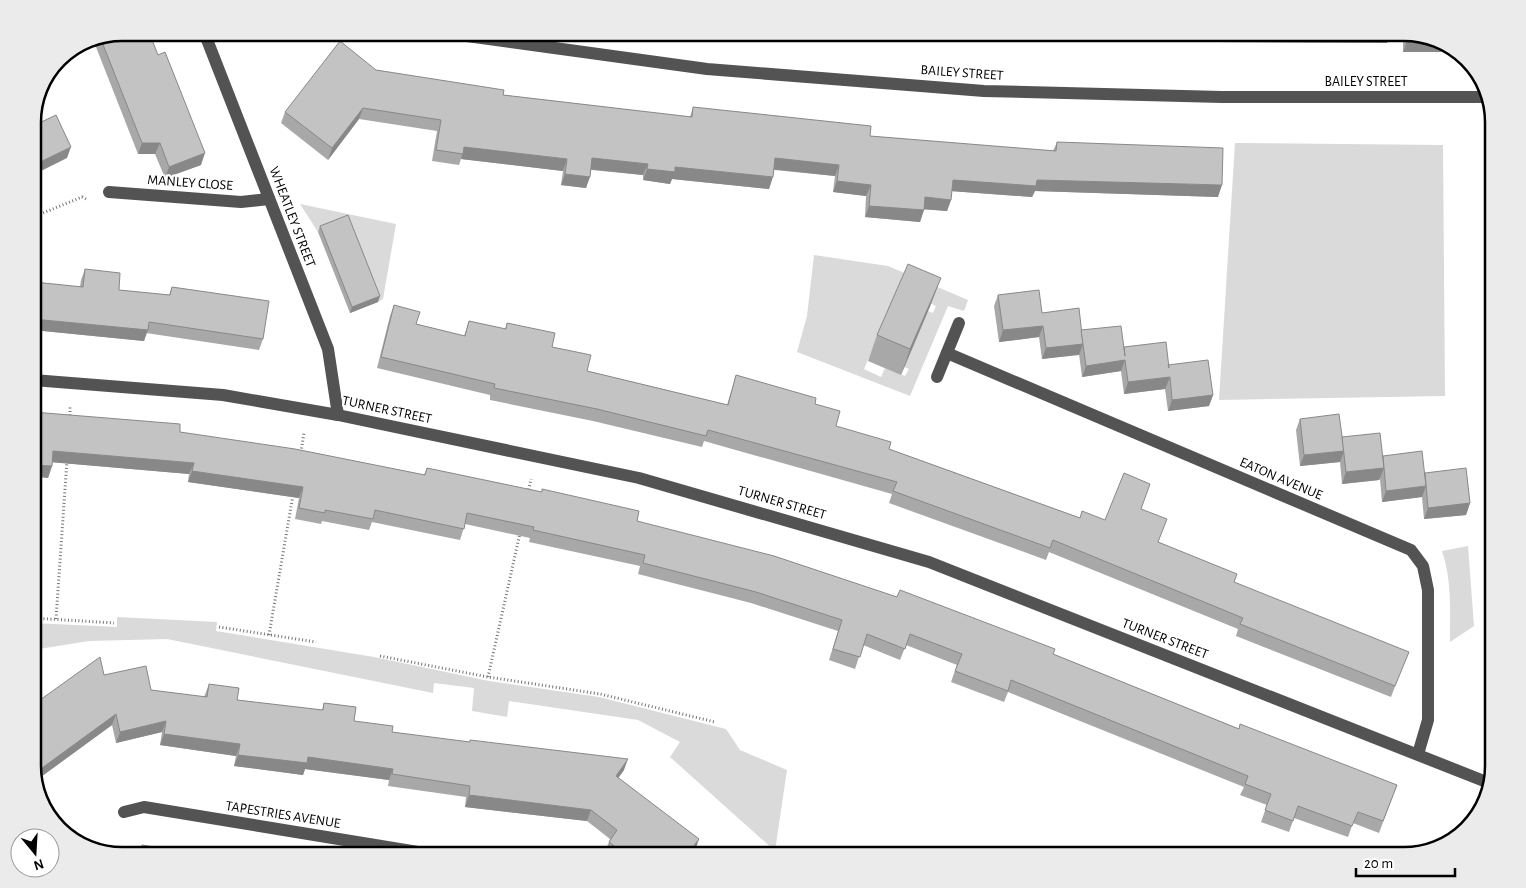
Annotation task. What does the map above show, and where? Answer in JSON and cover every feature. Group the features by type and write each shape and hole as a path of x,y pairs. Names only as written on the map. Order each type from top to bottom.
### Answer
{"street":[{"name":"WHEATLEY STREET","path":"208,41 328,349 338,415"},
{"name":"BAILEY STREET","path":"503,41 707,69 984,91 1222,97 1480,97"},
{"name":"MANLEY CLOSE","path":"108,192 241,202 269,199"},
{"path":"936,378 959,323"},
{"name":"EATON AVENUE","path":"947,353 1411,550 1422,566 1428,590 1428,720 1418,754"},
{"name":"TURNER STREET","path":"41,381 223,395 338,415 639,478 929,562 1483,781"},
{"name":"TAPESTRIES AVENUE","path":"124,812 144,807 382,847"}],"path":[{"path":"41,214 82,198 89,200"},
{"path":"69,428 71,402"},
{"path":"300,454 304,429"},
{"path":"56,619 67,454"},
{"path":"528,495 532,476"},
{"path":"269,635 294,489"},
{"path":"488,676 522,524"},
{"path":"41,618 114,623"},
{"path":"219,627 316,642"},
{"path":"380,656 600,694 715,722"}],"shaded area":[{"path":"1235,143 1443,145 1445,396 1219,400"},
{"path":"300,204 396,224 383,299 378,302 346,221 318,232"},
{"path":"814,255 888,266 968,300 964,311 948,306 910,396 797,352 807,316","holes":["902,281 916,297 936,306 933,313 928,311 904,367 909,369 905,376 885,368 881,377 864,369"]},
{"path":"1468,546 1474,626 1450,642 1449,584 1442,551"},
{"path":"117,617 217,622 216,631 374,657 489,681 599,697 726,729 740,750 787,770 776,847 771,847 670,757 680,742 638,720 509,701 507,717 472,711 474,688 434,683 433,693 167,639 89,641 41,649 41,623 117,627"}],"building":[{"path":"122,41 153,41 158,55 165,52 205,153 169,167 160,143 142,143 103,44"},
{"path":"340,41 376,70 504,90 503,95 692,117 693,107 871,126 870,136 1056,151 1057,142 1223,148 1222,185 1037,180 1036,186 953,180 951,200 925,197 924,210 869,206 871,185 837,181 839,165 775,158 773,177 675,167 675,172 647,169 648,164 592,158 590,177 565,174 567,159 464,147 463,154 436,150 441,120 363,108 332,148 285,112"},
{"path":"56,115 71,147 41,162 41,122"},
{"path":"348,215 380,296 352,307 320,226"},
{"path":"908,264 941,278 910,349 877,335"},
{"path":"85,269 120,273 119,290 170,295 172,287 269,301 263,339 149,322 148,330 41,320 41,283 83,287"},
{"path":"1039,290 1042,313 1079,308 1083,344 1046,348 1043,326 1003,330 998,295"},
{"path":"394,305 420,312 416,324 465,336 469,321 506,329 507,323 555,333 552,347 591,355 587,371 728,405 736,375 816,398 815,404 840,411 836,426 891,442 889,449 1080,518 1082,511 1105,520 1124,473 1150,484 1141,509 1167,519 1158,542 1237,574 1234,582 1409,652 1395,686 1240,624 1243,618 1053,540 1050,548 893,491 897,482 708,430 706,436 597,409 494,388 495,384 381,357"},
{"path":"1121,326 1125,356 1124,347 1166,342 1169,365 1208,360 1213,395 1172,400 1170,377 1128,382 1125,360 1086,366 1081,330"},
{"path":"41,413 180,424 180,432 295,449 425,475 427,468 542,492 542,489 639,511 637,521 774,556 897,597 900,590 1055,649 1053,654 1239,729 1240,724 1397,785 1383,821 1358,812 1352,826 1298,806 1293,821 1265,810 1271,794 1245,784 1248,776 1011,680 1008,691 955,671 962,654 910,634 905,649 867,634 860,657 833,649 842,620 756,592 643,563 645,555 533,530 534,527 467,513 464,529 375,510 373,519 325,510 325,513 299,508 303,487 192,471 194,463 53,451 52,466 41,465"},
{"path":"1339,414 1344,451 1304,455 1300,419"},
{"path":"1380,433 1384,468 1346,472 1342,437"},
{"path":"1422,451 1426,486 1386,491 1383,456"},
{"path":"1466,468 1470,503 1428,508 1425,473"},
{"path":"100,657 104,675 146,666 151,690 207,697 209,684 239,688 237,700 323,710 324,703 356,707 354,721 393,726 392,732 628,759 616,776 699,839 693,847 615,847 609,842 617,830 591,810 469,795 470,786 392,774 393,769 308,757 307,763 238,755 240,744 164,734 166,721 120,732 116,714 42,768 41,699"}]}
